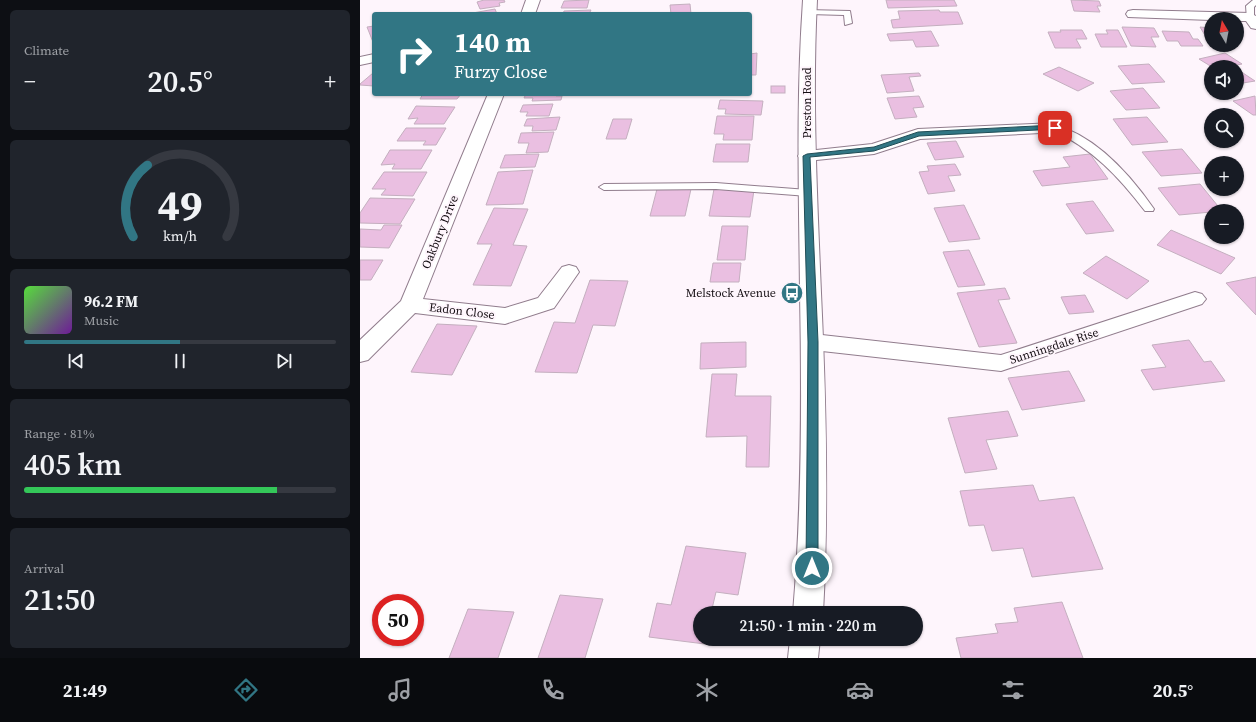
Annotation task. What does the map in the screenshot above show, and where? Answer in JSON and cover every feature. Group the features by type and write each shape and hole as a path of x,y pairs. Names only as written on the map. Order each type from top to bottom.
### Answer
{"street":[{"path":"529,12 533,0"},
{"name":"Preston Road","path":"809,606 812,568 813,342 807,156 807,43 810,6"},
{"path":"1133,14 1253,21"},
{"path":"360,61 372,58"},
{"name":"Oakbury Drive","path":"360,354 410,305 495,96"},
{"path":"807,156 874,149 918,134 1055,128"},
{"name":"Eadon Close","path":"410,305 506,316 546,303 568,272"},
{"name":"Sunningdale Rise","path":"813,342 1001,363 1195,299"},
{"path":"803,658 804,646"}],"lane":[{"path":"1253,21 1250,6 1256,2"},
{"path":"810,6 847,12 848,23"},
{"path":"1055,128 1074,136 1104,157 1119,171 1149,209"},
{"path":"604,187 716,186 808,193"}],"building":[{"path":"484,0 504,0 505,2 499,3 500,6 480,9 477,2"},
{"path":"589,0 587,8 561,8 564,1"},
{"path":"886,0 954,0 957,6 888,8"},
{"path":"1071,0 1099,1 1101,6 1097,6 1100,12 1074,11"},
{"path":"690,4 691,12 671,12 670,5"},
{"path":"495,9 496,12 478,12"},
{"path":"591,10 590,12 564,11"},
{"path":"939,10 940,12 958,12 963,24 893,28 891,20 900,19 898,11"},
{"path":"372,26 372,40 367,27"},
{"path":"1122,27 1154,28 1159,37 1151,37 1156,47 1131,46"},
{"path":"1200,27 1204,27 1204,34"},
{"path":"1060,30 1082,30 1087,39 1076,39 1081,48 1055,48 1048,32 1061,32"},
{"path":"1106,30 1118,30 1127,47 1101,47 1095,34 1108,34"},
{"path":"931,31 939,46 916,47 913,40 890,41 887,34"},
{"path":"1162,31 1189,32 1193,39 1198,39 1203,46 1181,46 1178,41 1167,41"},
{"path":"757,53 756,75 752,75 752,54"},
{"path":"1225,53 1236,60 1204,60 1204,62 1199,59"},
{"path":"1149,64 1165,82 1132,84 1118,66"},
{"path":"1059,67 1094,83 1078,91 1043,74"},
{"path":"919,73 921,76 909,77 914,91 887,93 881,75"},
{"path":"372,74 372,86 360,84"},
{"path":"1244,74 1255,81 1244,83"},
{"path":"771,86 785,86 785,93 771,93"},
{"path":"1143,88 1160,108 1126,110 1110,91"},
{"path":"422,96 459,96 457,99 420,99"},
{"path":"525,96 562,96 561,100 532,101 533,98 524,98"},
{"path":"919,96 924,107 913,108 917,117 895,119 887,98"},
{"path":"1255,96 1256,115 1253,115 1233,101 1244,100 1244,98"},
{"path":"720,100 763,101 761,115 725,114 726,109 718,109"},
{"path":"553,104 549,116 526,116 528,112 520,112 523,105"},
{"path":"416,106 455,107 444,124 414,124 418,118 408,119"},
{"path":"717,116 754,116 752,140 723,140 724,134 714,134"},
{"path":"560,117 556,130 532,131 533,126 524,126 527,119"},
{"path":"1147,117 1168,142 1132,145 1113,119"},
{"path":"613,119 632,119 626,139 606,139"},
{"path":"406,128 446,128 436,145 423,145 426,141 397,141"},
{"path":"554,132 548,152 526,153 529,143 518,143 521,133"},
{"path":"956,141 964,157 935,160 927,143"},
{"path":"716,144 750,144 748,162 713,162"},
{"path":"1182,149 1202,173 1161,176 1142,152"},
{"path":"390,150 432,150 421,169 392,169 395,164 381,165"},
{"path":"539,154 535,167 500,168 505,155"},
{"path":"1090,154 1108,179 1042,186 1033,171 1070,167 1063,157"},
{"path":"955,164 961,175 948,176 955,191 928,194 919,172 929,171 927,166"},
{"path":"533,170 523,204 486,205 498,172"},
{"path":"384,172 427,172 413,196 381,195 386,189 372,189"},
{"path":"1200,184 1204,189 1204,196 1210,196 1216,204 1204,204 1204,213 1179,215 1158,188"},
{"path":"657,189 691,189 685,216 650,216"},
{"path":"714,189 754,190 750,217 709,216"},
{"path":"370,198 415,199 400,224 360,223 360,213"},
{"path":"1093,201 1114,231 1086,234 1066,204"},
{"path":"964,205 980,239 949,242 934,208"},
{"path":"494,208 528,209 513,245 527,246 511,286 473,285 492,244 477,244"},
{"path":"384,225 402,225 389,248 360,247 360,229 381,230"},
{"path":"722,226 748,226 745,260 717,260"},
{"path":"1171,230 1235,258 1221,274 1157,245"},
{"path":"969,250 985,285 958,287 943,252"},
{"path":"1106,256 1149,281 1127,299 1083,273"},
{"path":"360,260 383,260 371,280 360,280"},
{"path":"713,263 741,263 739,282 710,282"},
{"path":"1256,277 1256,315 1226,283"},
{"path":"590,280 628,281 615,326 593,325 577,373 535,372 554,322 575,323"},
{"path":"1005,288 1010,299 998,300 1017,343 979,347 957,293"},
{"path":"1085,295 1094,312 1069,314 1061,297"},
{"path":"437,324 477,326 452,375 411,372"},
{"path":"1189,340 1204,362 1211,361 1225,381 1153,390 1141,370 1166,367 1152,345"},
{"path":"746,342 746,367 700,369 701,343"},
{"path":"1069,371 1085,401 1022,410 1008,378"},
{"path":"712,374 737,374 735,396 771,396 769,467 746,467 747,436 706,437"},
{"path":"1008,411 1018,436 986,440 997,469 965,473 948,418"},
{"path":"1033,485 1039,501 1074,497 1103,569 1032,577 1023,548 992,551 984,525 969,526 960,491"},
{"path":"686,546 746,553 738,595 716,592 713,606 693,606 693,642 649,637 657,603 671,605"},
{"path":"560,595 603,599 585,658 538,658"},
{"path":"1062,602 1083,658 961,658 956,638 998,633 995,624 1018,622 1014,608"},
{"path":"468,609 514,612 498,658 449,658"}],"place":[{"name":"Melstock Avenue","path":"792,293"}],"route":[{"path":"812,568 813,342 807,156 874,149 918,134 1055,128"}]}
